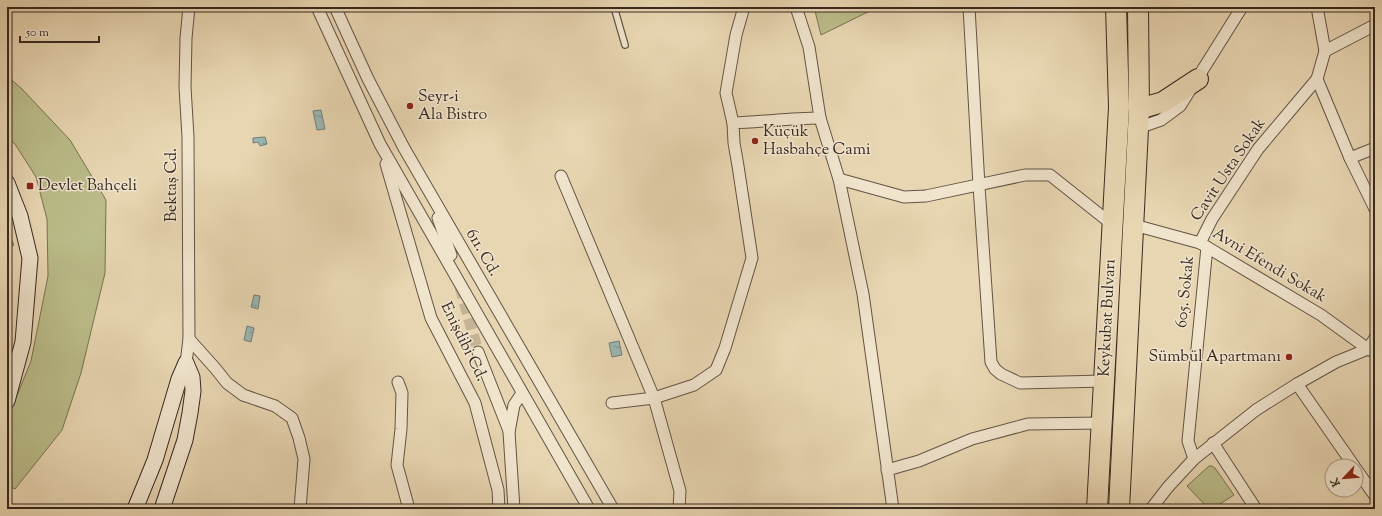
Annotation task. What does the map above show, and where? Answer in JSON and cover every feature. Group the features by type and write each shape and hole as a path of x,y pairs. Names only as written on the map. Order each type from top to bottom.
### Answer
{"highway":[{"name":"Keykubat Bulvarı","path":"1097,509 1118,117 1116,7"},
{"name":"Keykubat Bulvarı","path":"1119,509 1139,119 1138,7"},
{"path":"1139,119 1198,79"}],"street":[{"name":"Bektaş Cd.","path":"186,362 189,339 188,137 185,87 186,38 189,7"},
{"path":"317,7 380,144 589,509"},
{"name":"611. Cd.","path":"335,7 368,78 428,191 613,509"},
{"path":"612,403 654,398 694,385 716,370 726,348 752,258 734,143 733,123 726,93 736,35 744,7"},
{"path":"796,7 809,47 820,118 839,180 863,294 893,509"},
{"path":"970,7 979,186 991,362 1001,374 1020,383 1104,381"},
{"path":"1198,79 1242,7"},
{"path":"1317,7 1325,51 1317,79 1350,158 1375,209"},
{"path":"1325,51 1375,25"},
{"name":"Cavit Usta Sokak","path":"1203,245 1212,219 1258,150 1317,79"},
{"path":"1118,117 1139,119"},
{"path":"1118,117 1139,119"},
{"path":"733,123 762,122 791,118 820,118"},
{"name":"Enişdibi Cd.","path":"380,144 431,318 475,403 498,490 499,509"},
{"path":"1350,158 1375,148"},
{"path":"839,180 904,197 926,196 979,186 1025,175 1050,175 1113,225"},
{"path":"561,176 654,398 680,491 679,509"},
{"path":"7,183 20,216 30,258 23,342 10,396 7,401"},
{"path":"428,191 451,255"},
{"name":"Avni Efendi Sokak","path":"1134,225 1203,245 1321,315 1371,351"},
{"name":"605. Sokak","path":"1194,459 1188,441 1203,245"},
{"path":"1152,509 1168,487 1194,459 1256,410 1297,384 1336,362 1371,351 1375,338"},
{"path":"189,339 227,383 243,395 275,406 292,418 304,459 300,509"},
{"path":"478,352 509,432"},
{"path":"135,509 156,460 179,379 186,362"},
{"path":"162,509 181,452 190,413 193,390 192,377 186,362"},
{"path":"398,382 402,394 401,429 397,465 409,509"},
{"path":"1297,384 1348,458"},
{"path":"514,509 509,432 514,405 522,393"},
{"path":"887,470 919,461 972,439 1028,424 1102,423"},
{"path":"1213,443 1256,509"},
{"path":"1364,480 1375,496"}],"lane":[{"path":"614,7 625,45"}],"green space":[{"path":"814,7 878,7 821,35"},
{"path":"7,76 22,89 70,140 106,200 105,273 81,373 62,430 15,489 7,485 7,420 31,361 48,276 47,219 36,177 15,144 7,137"},
{"path":"7,229 14,245 7,250"},
{"path":"1209,466 1215,468 1234,495 1212,509 1209,509 1187,486"}],"water":[{"path":"321,110 325,129 317,130 313,111"},
{"path":"265,137 267,144 260,146 258,142 253,143 253,138"},
{"path":"254,295 260,296 258,309 251,307"},
{"path":"247,326 254,328 251,342 244,340"},
{"path":"619,341 622,355 612,357 609,343"}],"tunnel":[{"path":"460,287 478,352"}],"place":[{"name":"Seyr-i Ala Bistro","path":"410,106"},
{"name":"Küçük Hasbahçe Cami","path":"755,141"},
{"name":"Devlet Bahçeli","path":"30,186"},
{"name":"Sümbül Apartmanı","path":"1289,357"}]}
